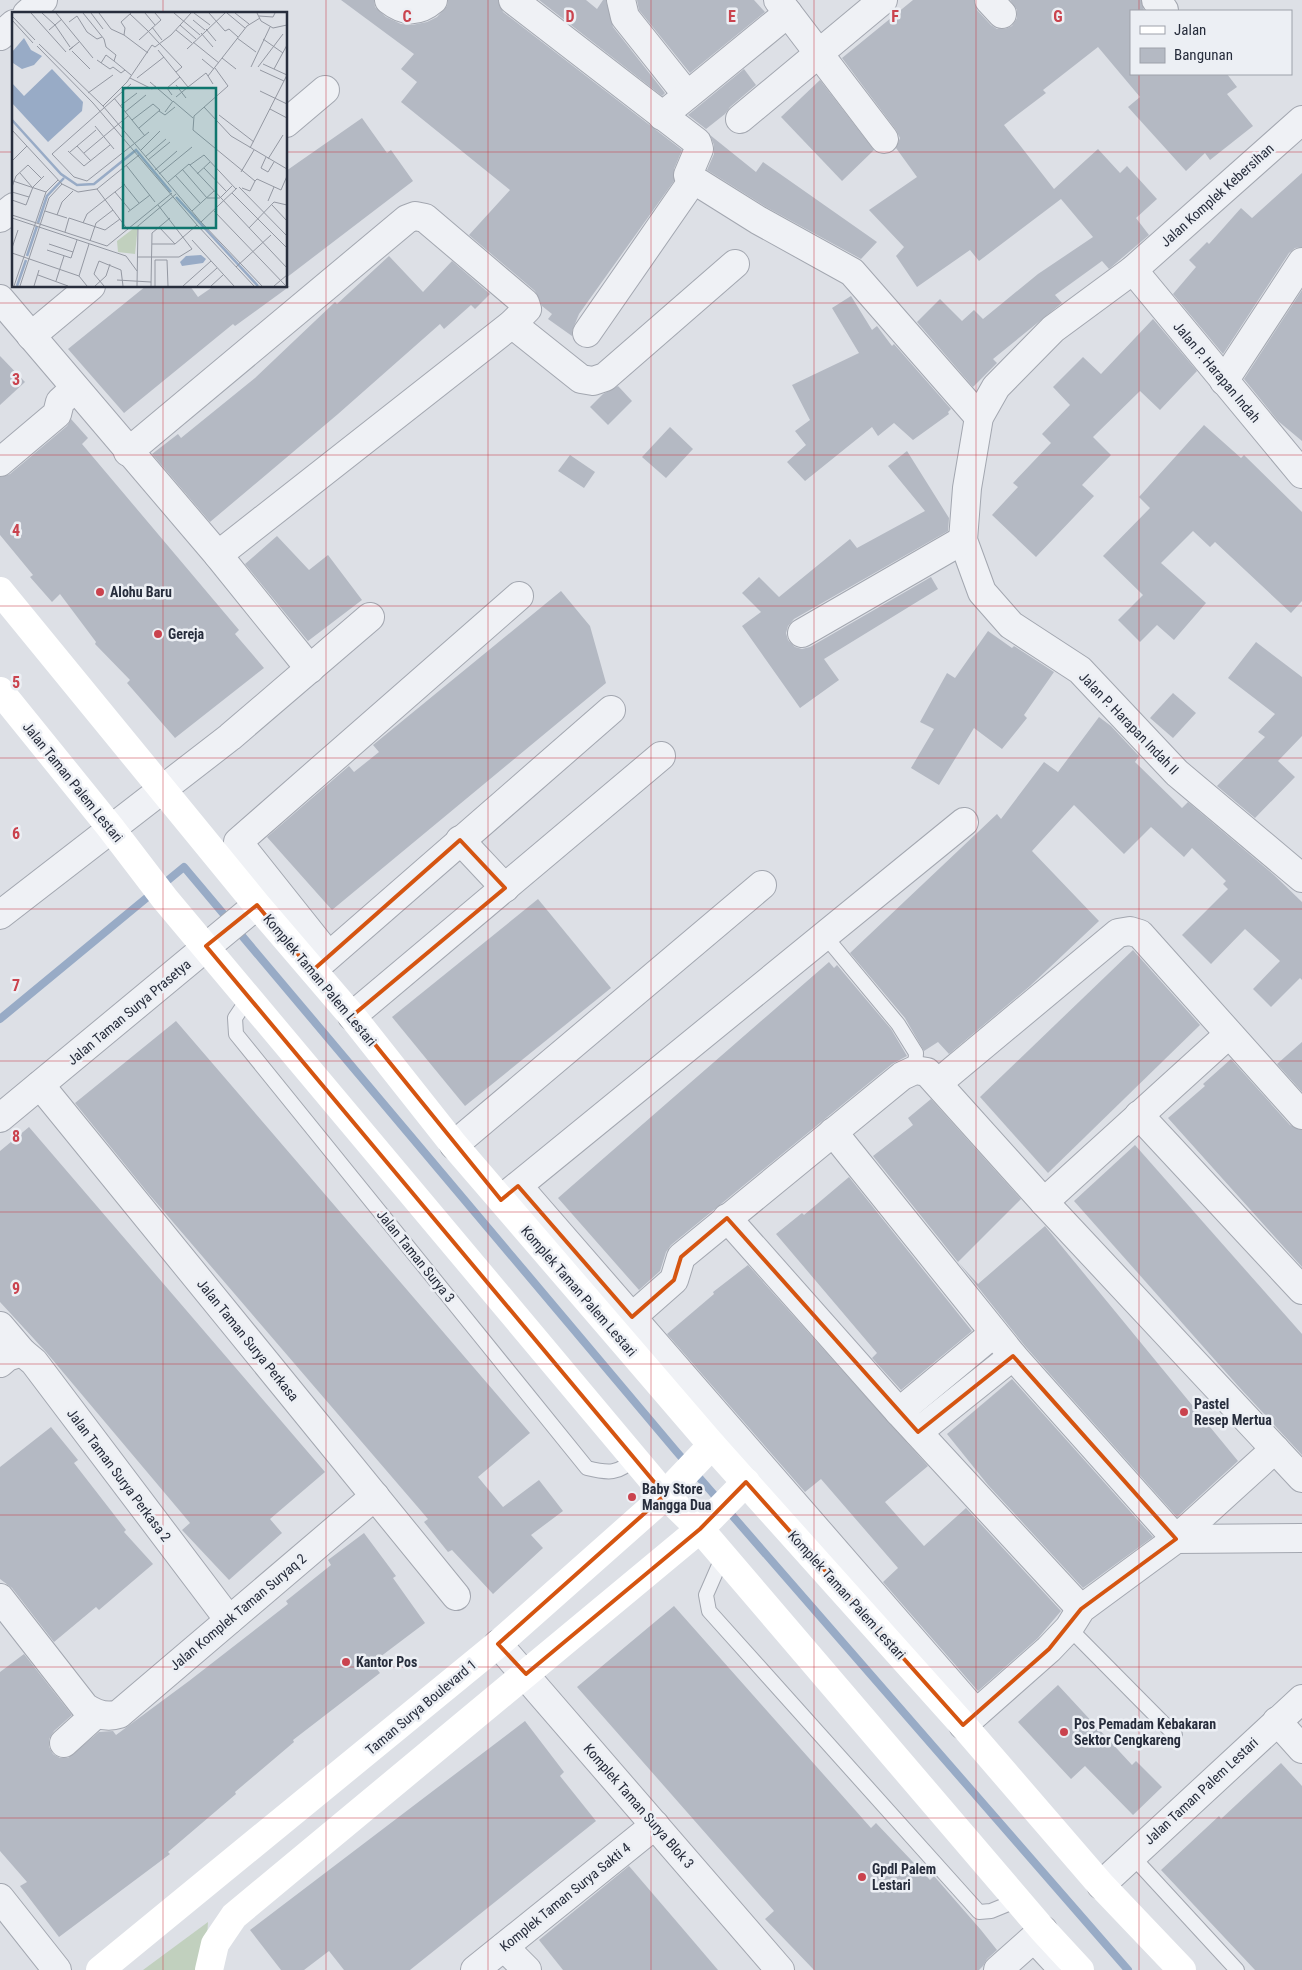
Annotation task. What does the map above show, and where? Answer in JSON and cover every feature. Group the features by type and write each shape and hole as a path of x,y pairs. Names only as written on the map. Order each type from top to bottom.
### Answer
{"street":[{"path":"29,12 43,0"},
{"path":"389,0 398,7 408,10 417,10 433,0"},
{"path":"513,0 699,145 688,175 692,183"},
{"path":"620,0 625,17 687,95"},
{"path":"740,119 821,54 883,0"},
{"path":"662,116 783,6 884,139"},
{"path":"0,36 12,26"},
{"path":"288,121 325,90"},
{"name":"Jalan Komplek Kebersihan","path":"1132,270 1302,120"},
{"path":"587,333 692,183"},
{"path":"692,183 699,183 758,220 852,272 979,416"},
{"path":"0,218 12,209"},
{"path":"128,452 406,220 415,216 424,218 525,303 527,309 524,314 512,324 218,555"},
{"path":"1224,381 1302,262"},
{"path":"512,324 581,379 593,381 605,377 735,264"},
{"name":"Jalan P. Harapan Indah","path":"1132,270 1302,474"},
{"name":"Jalan P. Harapan Indah II","path":"1132,270 1052,329 996,387 979,416 967,488 963,540 982,592 1012,625 1080,670 1177,773 1302,878"},
{"path":"31,336 89,288"},
{"path":"0,299 31,336 68,395 128,452 218,555 310,669"},
{"path":"0,445 51,404 68,395"},
{"path":"0,462 57,414 68,395"},
{"path":"802,633 963,540"},
{"name":"Komplek Taman Palem Lestari","path":"0,591 162,790 251,911 320,963 352,1016 454,1145 509,1193 714,1444 742,1486 970,1719 1101,1885 1182,1970"},
{"path":"519,596 238,842 320,963 611,710"},
{"path":"0,915 110,827 162,790 310,669 370,616"},
{"name":"Jalan Taman Palem Lestari","path":"0,692 110,827 144,874 165,899 212,941"},
{"path":"352,1016 661,756"},
{"path":"964,822 509,1193 632,1317 714,1444 970,1719 1049,1649 1075,1618 1176,1538 1276,1449"},
{"path":"460,840 505,888"},
{"path":"454,1145 762,884"},
{"name":"Jalan Taman Surya Prasetya","path":"0,1118 176,974 212,941 251,911"},
{"path":"938,1083 1118,933 1130,931 1140,934 1228,1035 1302,1115"},
{"path":"212,941 252,1001 634,1457 671,1489 705,1524 723,1556 1018,1900 1035,1936 1080,1970"},
{"path":"1044,1202 1228,1035"},
{"path":"632,1317 674,1280 681,1257 726,1218 902,1076 915,1070 927,1072 1044,1202 1302,1478"},
{"name":"Jalan Taman Surya Perkasa","path":"40,1085 456,1596"},
{"path":"1139,1115 1302,1290"},
{"path":"833,1132 1013,1356 1176,1538 1302,1538"},
{"path":"726,1218 918,1432 1075,1618"},
{"name":"Jalan Taman Surya Perkasa 2","path":"0,1326 11,1358 34,1362 228,1620"},
{"path":"899,1412 994,1333"},
{"path":"918,1432 1013,1356"},
{"name":"Taman Surya Boulevard 1","path":"100,1970 498,1644 671,1489 714,1444"},
{"path":"209,1970 215,1944 234,1916 705,1524 742,1486"},
{"name":"Jalan Komplek Taman Suryaq 2","path":"96,1714 113,1716 119,1714 375,1496"},
{"path":"0,1598 85,1707 96,1714 64,1743"},
{"name":"Komplek Taman Surya Blok 3","path":"498,1644 526,1674 780,1970"},
{"name":"Jalan Taman Palem Lestari","path":"1101,1885 1302,1698"},
{"path":"1277,1721 1302,1749"},
{"name":"Komplek Taman Surya Sakti 4","path":"475,1970 655,1825"},
{"path":"0,1898 57,1970"},
{"path":"998,1970 1035,1936"},
{"path":"504,1947 527,1970"}],"lane":[{"path":"824,936 898,1024 916,1053 915,1070"},
{"name":"Jalan Taman Surya 3","path":"252,1001 241,1008 234,1018 236,1034 587,1468 609,1473 628,1465 634,1457"},
{"path":"723,1556 706,1595 709,1611 979,1912 990,1911 1018,1900"},
{"path":"1075,1618 1175,1735"},
{"path":"1132,1856 1237,1970"},
{"path":"1035,1936 1054,1970"}],"highlighted area":[{"path":"460,840 505,888 352,1016 501,1200 518,1186 632,1317 674,1280 681,1257 727,1218 918,1432 1013,1356 1176,1539 1081,1609 1049,1649 963,1725 746,1482 700,1529 526,1674 498,1644 665,1495 206,946 257,905 312,971"}],"green space":[{"path":"208,1922 205,1970 143,1970"}],"building":[{"path":"341,0 374,0 375,7 386,17 401,24 412,25 427,22 437,17 447,6 448,0 498,0 503,12 682,150 674,169 674,181 579,314 572,331 572,336 548,319 552,314 542,306 535,291 469,235 510,190 401,102 417,82 401,69 414,54"},
{"path":"539,0 586,0 597,9 603,0 606,0 613,27 665,93 662,96"},
{"path":"637,0 754,0 765,12 690,73 639,10"},
{"path":"913,0 974,0 977,10 991,25 997,29 1005,29 1012,26 1017,18 1017,10 1010,0 1141,0 1144,10 1130,10 1130,75 1228,75 1237,87 1227,94 1253,126 1210,160 1205,153 1186,171 1128,107 1140,97 1098,47 1043,90 1046,93 1004,125 1054,189 1098,149 1120,173 1127,166 1157,199 1136,218 1149,235 1109,269 1102,261 1055,295 1062,303 993,359 997,363 973,387 917,322 940,299 962,321 974,310 983,319 1038,274 1093,237 1061,199 979,261 970,250 917,287 896,256 904,247 869,210 917,177 896,148 900,138 896,130 842,58"},
{"path":"744,69 756,85 730,107 725,114 706,129 688,115"},
{"path":"820,80 874,150 842,181 781,117"},
{"path":"362,118 387,153 391,150 413,181 288,276 288,170"},
{"path":"710,135 756,172 763,162 877,242 861,259 766,207 707,170 714,154 714,145"},
{"path":"1302,173 1302,247 1295,248 1289,253 1223,354 1173,294 1196,267 1189,260 1207,242 1209,244 1241,208 1252,218"},
{"path":"389,256 423,292 452,261 490,294 475,309 471,305 444,329 440,324 338,414 210,522 152,454 178,434 181,438 255,378 335,302 337,304"},
{"path":"144,288 191,288 198,297 211,288 287,288 235,326 233,324 124,413 68,349"},
{"path":"1302,290 1302,441 1278,421 1244,379"},
{"path":"851,296 872,330 877,326 892,346 894,344 951,409 948,412 949,414 913,440 894,423 878,436 872,427 805,481 787,462 806,445 795,431 810,420 792,385 859,353 832,308"},
{"path":"1153,319 1197,371 1160,410 1140,391 1093,437 1111,455 1082,485 1094,496 1036,557 992,515 1018,487 1013,483 1051,443 1042,434 1070,405 1053,387 1083,357 1101,374"},
{"path":"0,356 25,382 0,405"},
{"path":"618,386 632,401 608,425 590,407 603,394"},
{"path":"71,419 88,438 82,444 239,630 235,634 264,668 175,738 127,683 130,680 95,644 96,642 60,594 52,602 30,577 33,575 0,535 0,477 10,474 67,426"},
{"path":"1204,425 1241,458 1244,455 1302,512 1302,601 1291,613 1215,542 1210,547 1193,531 1161,563 1206,603 1174,640 1157,625 1140,642 1118,620 1143,595 1103,556 1150,508 1139,497"},
{"path":"670,427 693,449 666,478 642,457"},
{"path":"907,451 949,518 948,531 794,619 788,626 786,633 788,640 795,647 802,649 810,647 931,577 938,589 824,659 839,680 800,708 742,626 761,612 742,593 759,577 779,597 850,539 857,548 925,511 888,466"},
{"path":"570,455 595,472 584,488 558,471"},
{"path":"277,536 309,570 328,555 362,600 308,641 245,564"},
{"path":"561,591 590,626 606,683 332,910 267,837 349,766 354,772 379,752 373,745"},
{"path":"988,631 1012,648 1014,646 1054,672 1024,715 1027,718 1002,749 974,728 939,785 911,768 934,729 920,722 947,673 955,678"},
{"path":"1256,642 1302,677 1302,736 1278,761 1295,777 1255,818 1217,786 1265,737 1258,732 1275,714 1228,678"},
{"path":"1173,693 1196,713 1173,738 1150,718"},
{"path":"1099,717 1111,726 1139,756 1135,762 1182,808 1188,802 1274,875 1302,902 1302,980 1300,978 1271,1007 1253,989 1280,961 1245,929 1211,964 1182,935 1228,889 1223,884 1226,881 1192,848 1184,857 1151,827 1124,854 1074,805 1032,851 1099,921 1030,986 949,1054 938,1042 924,1051 905,1018 850,953 997,814 1001,819 1044,762 1058,772"},
{"path":"538,899 611,988 465,1106 392,1017"},
{"path":"1133,950 1200,1025 1048,1173 980,1097"},
{"path":"829,962 834,968 837,965 891,1029 907,1056 892,1064 671,1245 666,1252 660,1271 639,1290 558,1198"},
{"path":"176,1021 530,1433 478,1477 503,1507 539,1480 563,1511 531,1535 543,1548 493,1594 452,1550 448,1552 424,1522 428,1519 148,1193 75,1103"},
{"path":"1302,1042 1302,1092 1277,1064"},
{"path":"1231,1059 1290,1125 1302,1130 1302,1267 1168,1118 1205,1086 1203,1084"},
{"path":"931,1099 1021,1199 958,1262 873,1156 913,1125 908,1118"},
{"path":"29,1127 325,1472 270,1519 282,1533 229,1580 182,1530 190,1523 46,1352 0,1302 0,1151"},
{"path":"1135,1145 1302,1334 1302,1455 1074,1201"},
{"path":"849,1177 972,1331 901,1390 872,1358 877,1353 776,1234 802,1213 804,1215"},
{"path":"1045,1226 1238,1461 1177,1517 1025,1346 958,1262 978,1284"},
{"path":"748,1265 928,1466 885,1502 924,1546 966,1508 1061,1611 1038,1638 978,1691 883,1582 898,1568 821,1479 805,1492 667,1334 714,1294 713,1292"},
{"path":"1012,1379 1153,1537 1083,1588 988,1485 947,1434"},
{"path":"51,1427 78,1460 74,1463 126,1530 124,1532 153,1564 99,1610 96,1607 54,1642 12,1588 0,1579 0,1467"},
{"path":"364,1533 396,1576 393,1578 425,1623 372,1663 380,1673 293,1740 294,1742 235,1792 236,1794 168,1852 170,1854 59,1937 20,1886 27,1882 0,1851 0,1672 24,1654 72,1715 54,1731 49,1739 49,1747 53,1754 60,1758 68,1758 99,1732 113,1731 116,1735 189,1681 288,1604 286,1601 331,1565 328,1560"},
{"path":"674,1606 871,1828 876,1823 930,1880 934,1876 981,1930 997,1950 979,1970 814,1970 765,1919 774,1911 577,1687"},
{"name":"Pos Pemadam Kebakaran Sektor Cengkareng","path":"1058,1685 1132,1765 1136,1761 1162,1787 1133,1815 1085,1766 1071,1779 1018,1722"},
{"path":"525,1721 564,1772 560,1776 596,1821 410,1970 344,1970 329,1951 304,1970 281,1970 250,1930"},
{"path":"1281,1763 1302,1786 1302,1970 1255,1970 1161,1870 1219,1816 1221,1819"},
{"path":"629,1866 718,1970 563,1970 539,1940"}],"waterway":[{"path":"0,1019 184,867 676,1451 1128,1970"}],"place":[{"name":"Alohu Baru","path":"100,592"},
{"name":"Gereja","path":"158,634"},
{"name":"Pastel Resep Mertua","path":"1184,1412"},
{"name":"Baby Store Mangga Dua","path":"632,1497"},
{"name":"Kantor Pos","path":"346,1662"},
{"name":"Pos Pemadam Kebakaran Sektor Cengkareng","path":"1064,1732"},
{"name":"GpdI Palem Lestari","path":"862,1877"}]}
